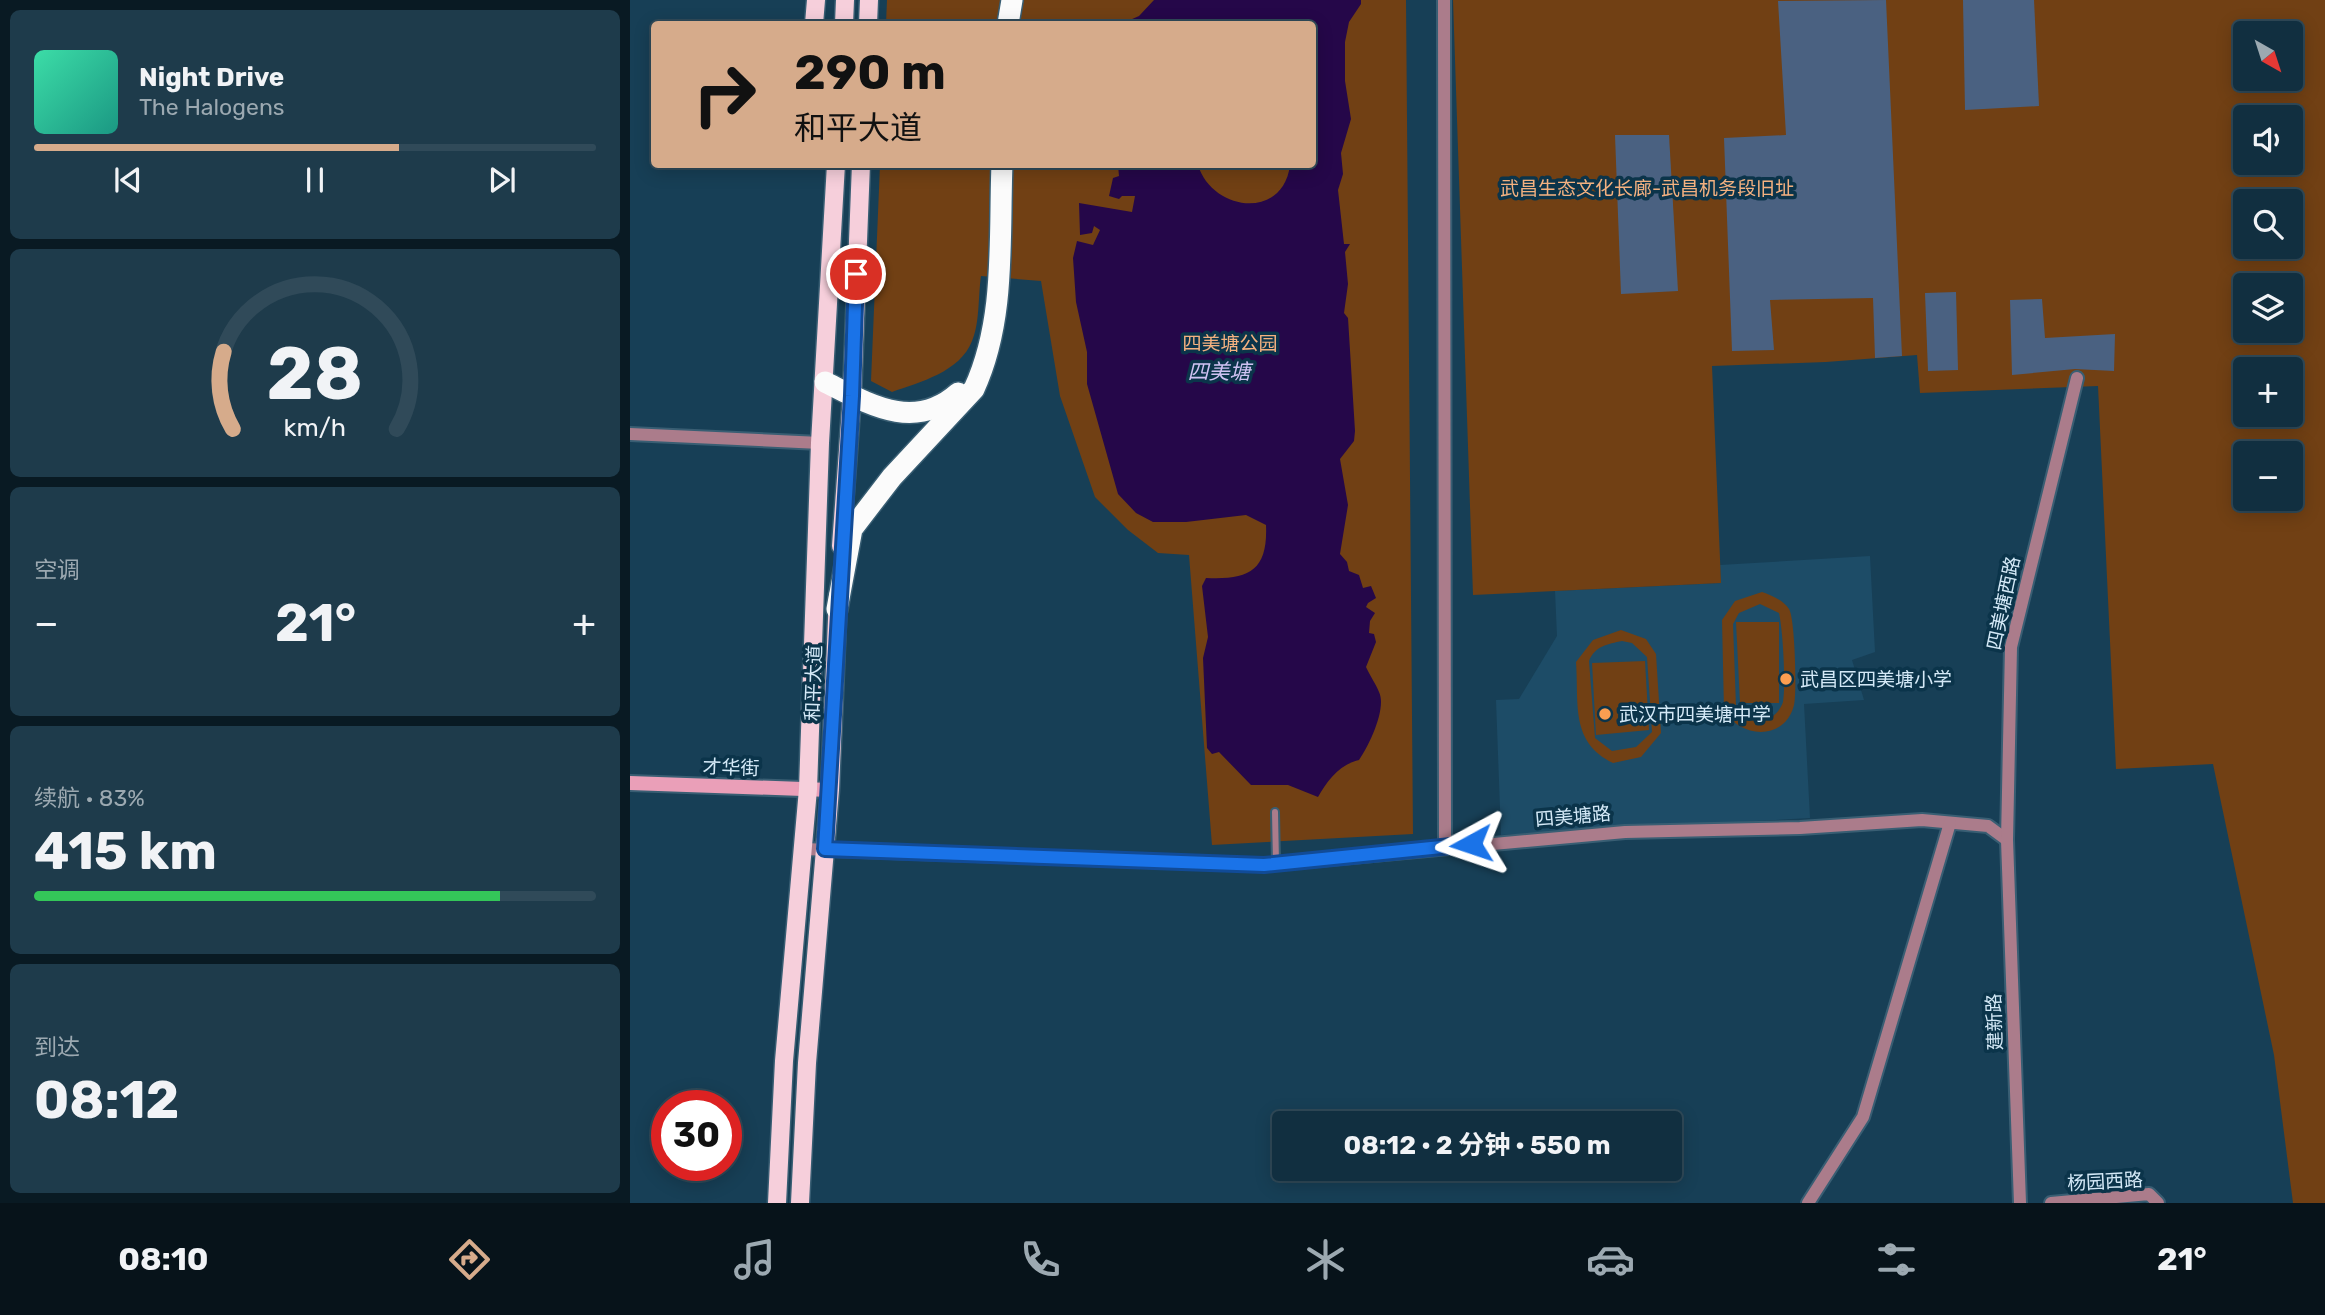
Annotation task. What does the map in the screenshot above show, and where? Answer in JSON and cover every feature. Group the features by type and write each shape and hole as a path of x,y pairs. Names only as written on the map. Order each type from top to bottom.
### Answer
{"highway":[{"path":"1008,21 1012,0"},
{"path":"837,609 852,529 892,477 974,389 982,373 995,326 1002,168"},
{"path":"825,382 870,407 900,413 932,409 950,401 982,373"}],"main road":[{"path":"814,21 816,0"},
{"path":"844,21 845,0"},
{"path":"868,21 869,0"},
{"name":"和平大道","path":"778,1203 785,1061 808,789 820,443 836,168"},
{"name":"和平大道","path":"800,1203 807,1063 830,790 837,609 852,396 861,168"},
{"name":"才华街","path":"630,783 830,790"}],"street":[{"path":"1444,0 1445,846"},
{"name":"四美塘西路","path":"2007,840 2011,647 2077,378"},
{"path":"630,434 820,443"},
{"name":"四美塘路","path":"803,849 1276,863 1625,832 1800,828 1922,821 1988,826 2007,840"},
{"path":"1808,1203 1863,1118 1950,823"},
{"name":"建新路","path":"2007,840 2020,1203"},
{"name":"杨园西路","path":"2051,1203 2149,1194 2158,1203"}],"lane":[{"path":"1275,812 1276,863"}],"shaded area":[{"path":"1870,556 1875,652 1852,660 1864,700 1804,704 1810,818 1501,835 1496,700 1519,699 1557,636 1555,591 1721,583 1720,565"}],"green space":[{"name":"四美塘公园","path":"887,0 1406,0 1413,834 1212,845 1189,555 1158,553 1128,530 1095,497 1060,396 1041,281 981,276 975,334 958,361 926,380 892,392 871,381 880,168 1316,168 1316,21 886,21"},
{"name":"武昌生态文化长廊-武昌机务段旧址","path":"1453,0 2325,0 2325,1203 2293,1203 2274,1055 2213,764 2116,769 2098,386 1920,393 1917,355 1826,362 1712,366 1721,583 1473,595"},
{"path":"1762,592 1784,603 1791,615 1795,656 1794,705 1789,717 1772,730 1761,732 1740,726 1724,710 1722,620 1735,601","holes":["1760,604 1779,613 1784,658 1783,702 1773,716 1764,720 1752,720 1736,707 1733,624 1739,613"]},
{"path":"1736,622 1779,622 1779,703 1740,703"},
{"path":"1621,630 1646,639 1656,654 1661,733 1641,757 1613,763 1589,744 1583,733 1578,707 1576,662 1593,640","holes":["1622,641 1632,643 1647,657 1652,732 1636,747 1612,751 1595,738 1589,661 1603,646"]},
{"path":"1645,661 1649,730 1596,735 1592,663"}],"water":[{"name":"四美塘","path":"1154,0 1361,0 1349,22 1345,42 1345,81 1351,119 1341,153 1343,174 1338,190 1344,244 1350,244 1345,252 1348,284 1344,313 1348,318 1355,431 1354,441 1340,459 1348,505 1340,554 1347,562 1349,571 1359,575 1363,588 1371,586 1376,598 1366,607 1375,613 1370,621 1369,633 1374,634 1376,642 1366,667 1379,692 1381,707 1372,737 1359,760 1346,765 1335,774 1318,797 1288,785 1251,785 1219,752 1212,754 1207,748 1203,658 1208,637 1202,586 1206,578 1234,577 1253,570 1264,553 1266,525 1246,515 1186,522 1153,522 1136,513 1118,494 1087,384 1087,352 1076,302 1073,258 1077,241 1093,245 1100,230 1094,226 1092,233 1080,235 1079,203 1132,212 1135,196 1122,196 1119,199 1109,196 1113,178 1119,176 1118,168 1200,168 1206,181 1217,192 1231,200 1247,203 1262,202 1275,195 1285,183 1289,168 1316,168 1316,21 1128,21 1139,16"}],"building":[{"path":"1886,0 1902,356 1875,358 1873,298 1770,300 1774,350 1732,351 1724,138 1786,135 1778,1"},
{"path":"1963,0 2034,0 2039,106 1965,110"},
{"path":"1615,135 1669,135 1678,291 1621,294"},
{"path":"1956,292 1958,370 1928,371 1925,293"},
{"path":"2042,299 2045,338 2115,334 2114,371 2075,369 2012,375 2010,300"}],"place":[{"name":"武昌区四美塘小学","path":"1786,679"},
{"name":"武汉市四美塘中学","path":"1605,714"}],"route":[{"path":"856,274 852,396 837,609 825,849 1264,865 1471,844"}]}
